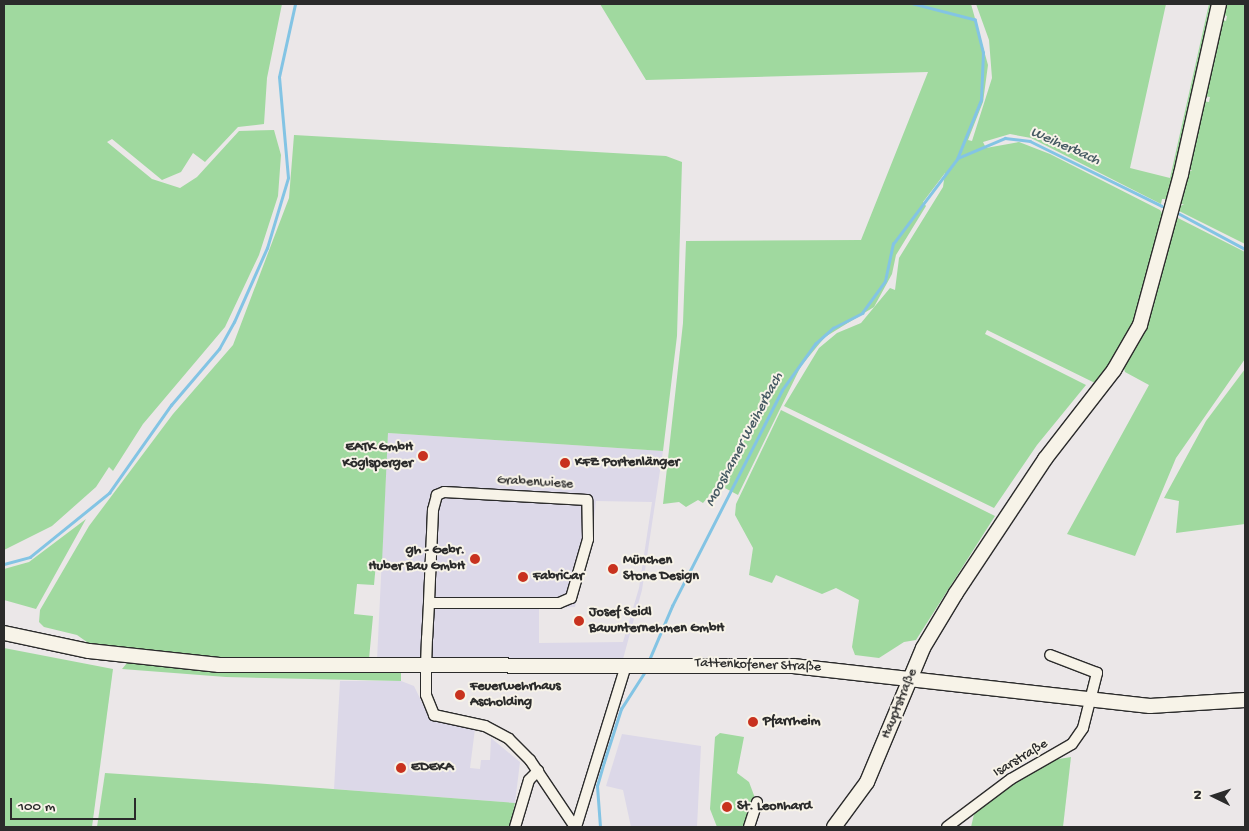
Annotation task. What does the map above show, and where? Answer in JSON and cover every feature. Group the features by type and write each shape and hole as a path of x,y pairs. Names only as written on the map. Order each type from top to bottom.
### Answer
{"main road":[{"name":"Hauptstraße","path":"834,827 867,782 922,648 964,579 1045,459 1114,370 1140,324 1179,183 1219,4"},
{"name":"Tattenkofener Straße","path":"4,633 89,651 210,665 660,664 793,666 911,677 1150,706 1245,700"}],"street":[{"name":"Grabenwiese","path":"429,603 559,603 571,598 588,539 587,500 437,495 429,603 426,695 434,715 492,729 522,750 538,771"},
{"path":"1050,656 1097,673 1089,700"},
{"path":"576,827 632,665"},
{"name":"Isarstraße","path":"947,827 1011,779 1072,744 1083,728 1089,700"},
{"path":"515,827 529,780 538,771 576,827"},
{"path":"749,827 758,802"}],"shaded area":[{"path":"388,433 663,451 642,590 623,659 377,660","holes":["596,501 652,502 639,588 623,642 539,643 539,608 575,607 592,539"]},
{"path":"340,681 401,681 414,686 430,719 475,729 470,768 480,769 481,760 490,760 491,738 520,762 515,803 334,789"},
{"path":"622,734 701,746 697,827 631,827 623,790 606,786"}],"green space":[{"path":"4,4 282,4 267,78 264,124 238,127 205,162 193,153 181,172 162,180 112,139 107,142 152,179 180,188 197,177 239,131 274,130 281,155 278,196 259,255 225,327 143,424 113,471 109,467 96,487 52,526 4,550"},
{"path":"600,4 971,4 988,65 983,102 968,140 972,141 992,78 989,40 976,4 1166,4 1130,168 1170,178 1209,4 1214,4 1168,199 1162,199 1161,204 1031,138 1010,134 983,142 986,148 1019,142 1050,154 1160,210 1164,216 1134,320 1097,384 987,330 985,334 1086,385 1037,445 994,508 784,406 819,348 837,333 861,323 890,288 895,290 899,258 943,187 945,173 923,202 926,206 896,255 892,274 874,307 825,337 801,366 738,495 723,487 715,489 703,503 698,500 686,507 679,502 663,504 683,323 686,241 861,240 928,72 646,80"},
{"path":"1222,4 1245,4 1245,244 1175,209 1184,204 1177,204 1184,171 1192,171 1186,165 1201,101 1209,102 1210,97 1203,96 1219,19 1226,21 1227,16 1221,14"},
{"path":"294,135 666,156 682,162 677,336 663,451 388,433 382,563 376,563 374,585 357,584 354,614 373,616 369,659 250,661 94,647 77,635 44,627 39,622 40,610 89,526 173,414 233,345 289,198"},
{"path":"1174,216 1245,252 1245,359 1176,458 1135,556 1067,534 1149,385 1125,372 1123,365"},
{"path":"1245,369 1245,524 1176,533 1179,501 1164,498 1206,421"},
{"path":"781,410 995,516 916,640 904,642 879,658 855,655 852,647 859,600 836,588 822,594 776,575 772,583 749,575 753,548 735,515 736,504"},
{"path":"86,519 36,609 4,600 4,569 29,562"},
{"path":"4,648 113,669 92,827 4,827"},
{"path":"127,663 301,673 401,672 401,681 226,677 122,669"},
{"path":"720,733 744,737 737,773 749,782 755,798 747,827 717,827 710,809 715,737"},
{"path":"1071,757 1063,827 971,827 975,810 1012,783 1053,760"},
{"path":"105,773 515,803 510,827 97,827"}],"waterway":[{"path":"4,564 30,557 109,493 171,405 219,349 234,322 267,248 288,178 279,77 295,4"},
{"name":"Mooshamer Weiherbach","path":"649,660 672,606 782,390 815,344 833,328 862,313 885,281 893,244 957,159 981,100 983,53 975,20 913,4"},
{"name":"Weiherbach","path":"958,158 1005,138 1030,141 1162,206"},
{"name":"Weiherbach","path":"1178,213 1245,249"},
{"name":"Mooshamer Weiherbach","path":"600,827 597,786 604,762 621,709 646,670"}],"place":[{"name":"EATK GmbH Köglsperger","path":"423,456"},
{"name":"KFZ Portenlänger","path":"565,463"},
{"name":"gh - Gebr. Huber Bau GmbH","path":"475,559"},
{"name":"München Stone Design","path":"613,569"},
{"name":"FabriCar","path":"523,577"},
{"name":"Josef Seidl Bauunternehmen GmbH","path":"579,621"},
{"name":"Feuerwehrhaus Ascholding","path":"460,695"},
{"name":"Pfarrheim","path":"753,722"},
{"name":"EDEKA","path":"401,768"},
{"name":"St. Leonhard","path":"727,807"}]}
